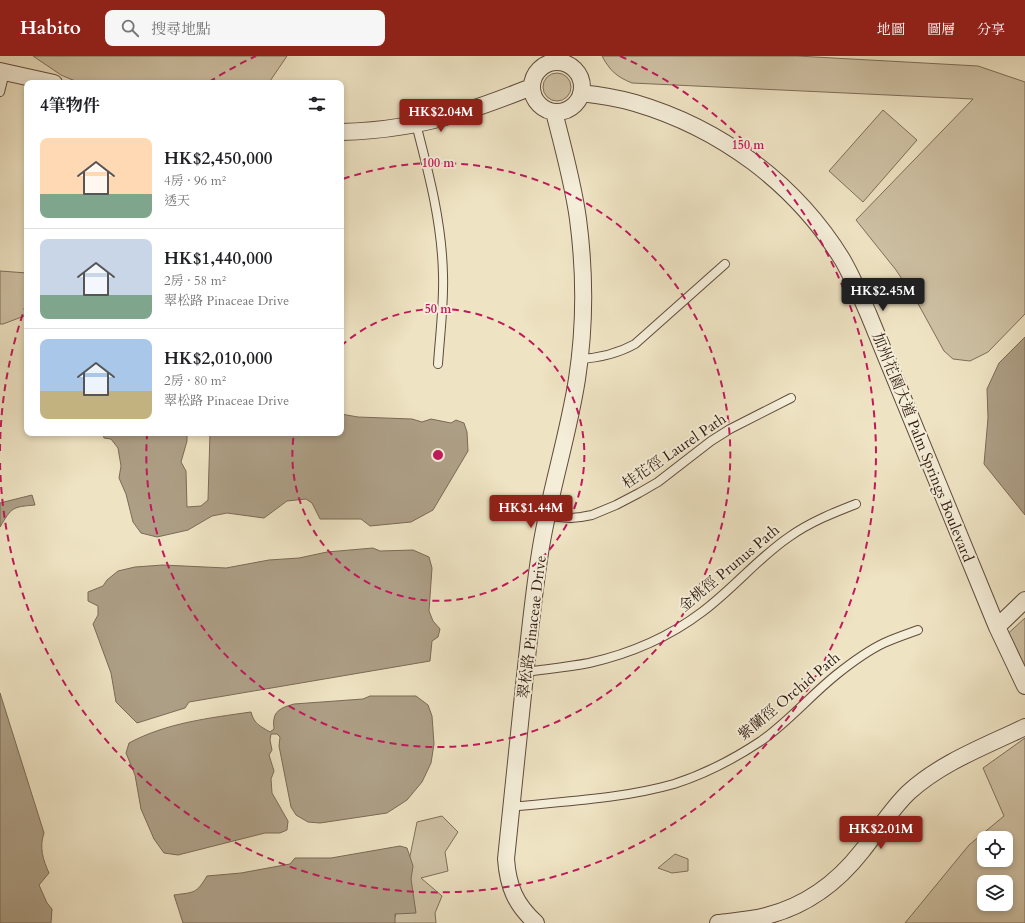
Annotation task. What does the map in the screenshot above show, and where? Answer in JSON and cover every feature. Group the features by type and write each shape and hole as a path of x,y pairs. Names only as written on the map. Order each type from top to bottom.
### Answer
{"street":[{"path":"568,60 579,75 582,84 582,92 578,101 572,107 563,111 554,112 538,104 532,87 534,78 539,70 547,64 568,60"},
{"path":"2,72 40,80"},
{"path":"344,132 393,128 459,114 532,87"},
{"name":"加州花園大道 Palm Springs Boulevard","path":"582,92 653,109 685,121 712,134 738,150 779,183 806,210 825,234 842,259 868,313 997,627 1025,686"},
{"name":"翠松路 Pinaceae Drive","path":"536,923 525,913 510,888 506,859 536,585 547,516 571,416 579,359 583,298 582,259 578,220 571,181 554,112"},
{"path":"997,627 1025,600"},
{"path":"718,923 766,916 785,910 821,892 851,865 893,810 922,781 951,763 1025,727"}],"lane":[{"path":"0,92 2,72"},
{"path":"416,124 432,188 441,245 443,276 438,364"},
{"path":"579,359 601,357 613,354 635,344 725,264"},
{"name":"桂花徑 Laurel Path","path":"547,516 581,518 616,505 658,482 730,429 791,398"},
{"name":"金桃徑 Prunus Path","path":"526,672 589,663 613,657 658,638 680,626 711,605 788,537 822,517 856,504"},
{"name":"紫蘭徑 Orchid Path","path":"511,807 626,794 668,785 698,775 742,753 762,740 782,724 834,676 866,653 884,643 918,630"}],"shaded area":[{"path":"33,56 287,56 271,80 73,80 61,75"},
{"path":"602,56 797,56 978,66 1025,82 1025,314 988,352 970,361 953,359 944,351 916,300 896,270 856,220 973,99 632,83 614,73"},
{"path":"557,73 567,77 571,87 567,97 557,101 547,97 543,87 547,77"},
{"path":"883,110 917,140 863,202 829,171"},
{"path":"0,271 24,273 24,316 0,324"},
{"path":"1025,337 1025,515 984,464 988,418 987,389 999,363"},
{"path":"344,415 358,417 412,419 422,422 431,419 451,423 456,420 464,423 467,432 468,451 433,510 411,522 370,526 361,519 320,519 312,503 306,499 287,501 264,518 227,513 212,516 188,530 157,537 141,533 133,522 126,494 119,478 121,466 118,448 111,439 104,438 104,436 187,436 181,462 186,471 187,507 201,506 208,500 210,436 344,436"},
{"path":"32,495 35,505 22,506 13,509 7,515 0,527 0,503"},
{"path":"373,548 380,551 413,550 429,557 432,568 429,611 433,621 440,629 438,637 432,641 430,661 189,702 185,708 137,723 116,702 111,673 93,624 98,615 98,606 88,601 88,592 103,586 107,580 118,571 135,567 163,565 226,568 269,560 299,558 327,552"},
{"path":"1025,618 1025,681 1002,639"},
{"path":"0,693 44,833 42,853 49,873 39,885 47,903 52,909 51,923 0,923"},
{"path":"370,696 416,696 428,705 432,716 434,744 431,763 422,782 407,800 387,813 320,823 308,822 296,815 291,807 279,746 280,737 277,734 271,734 270,740 272,750 269,755 274,771 271,779 272,793 288,821 287,830 280,833 265,833 178,855 164,853 154,839 141,809 135,775 126,753 129,743 143,736 188,722 251,712 256,722 270,732 274,729 275,716 282,708 294,704 363,699"},
{"path":"1025,738 1025,923 905,923 969,845 977,838 977,867 1013,867 1013,831 986,831 1004,816 983,768"},
{"path":"442,816 458,832 445,852 448,871 421,878 442,896 435,913 436,923 393,923 402,895 417,822"},
{"path":"400,846 407,848 413,866 411,879 416,913 395,914 395,923 183,923 174,895 194,891 200,886 207,876 241,873 290,864 295,858 331,858"},
{"path":"675,854 688,859 688,871 672,873 658,868"}]}
